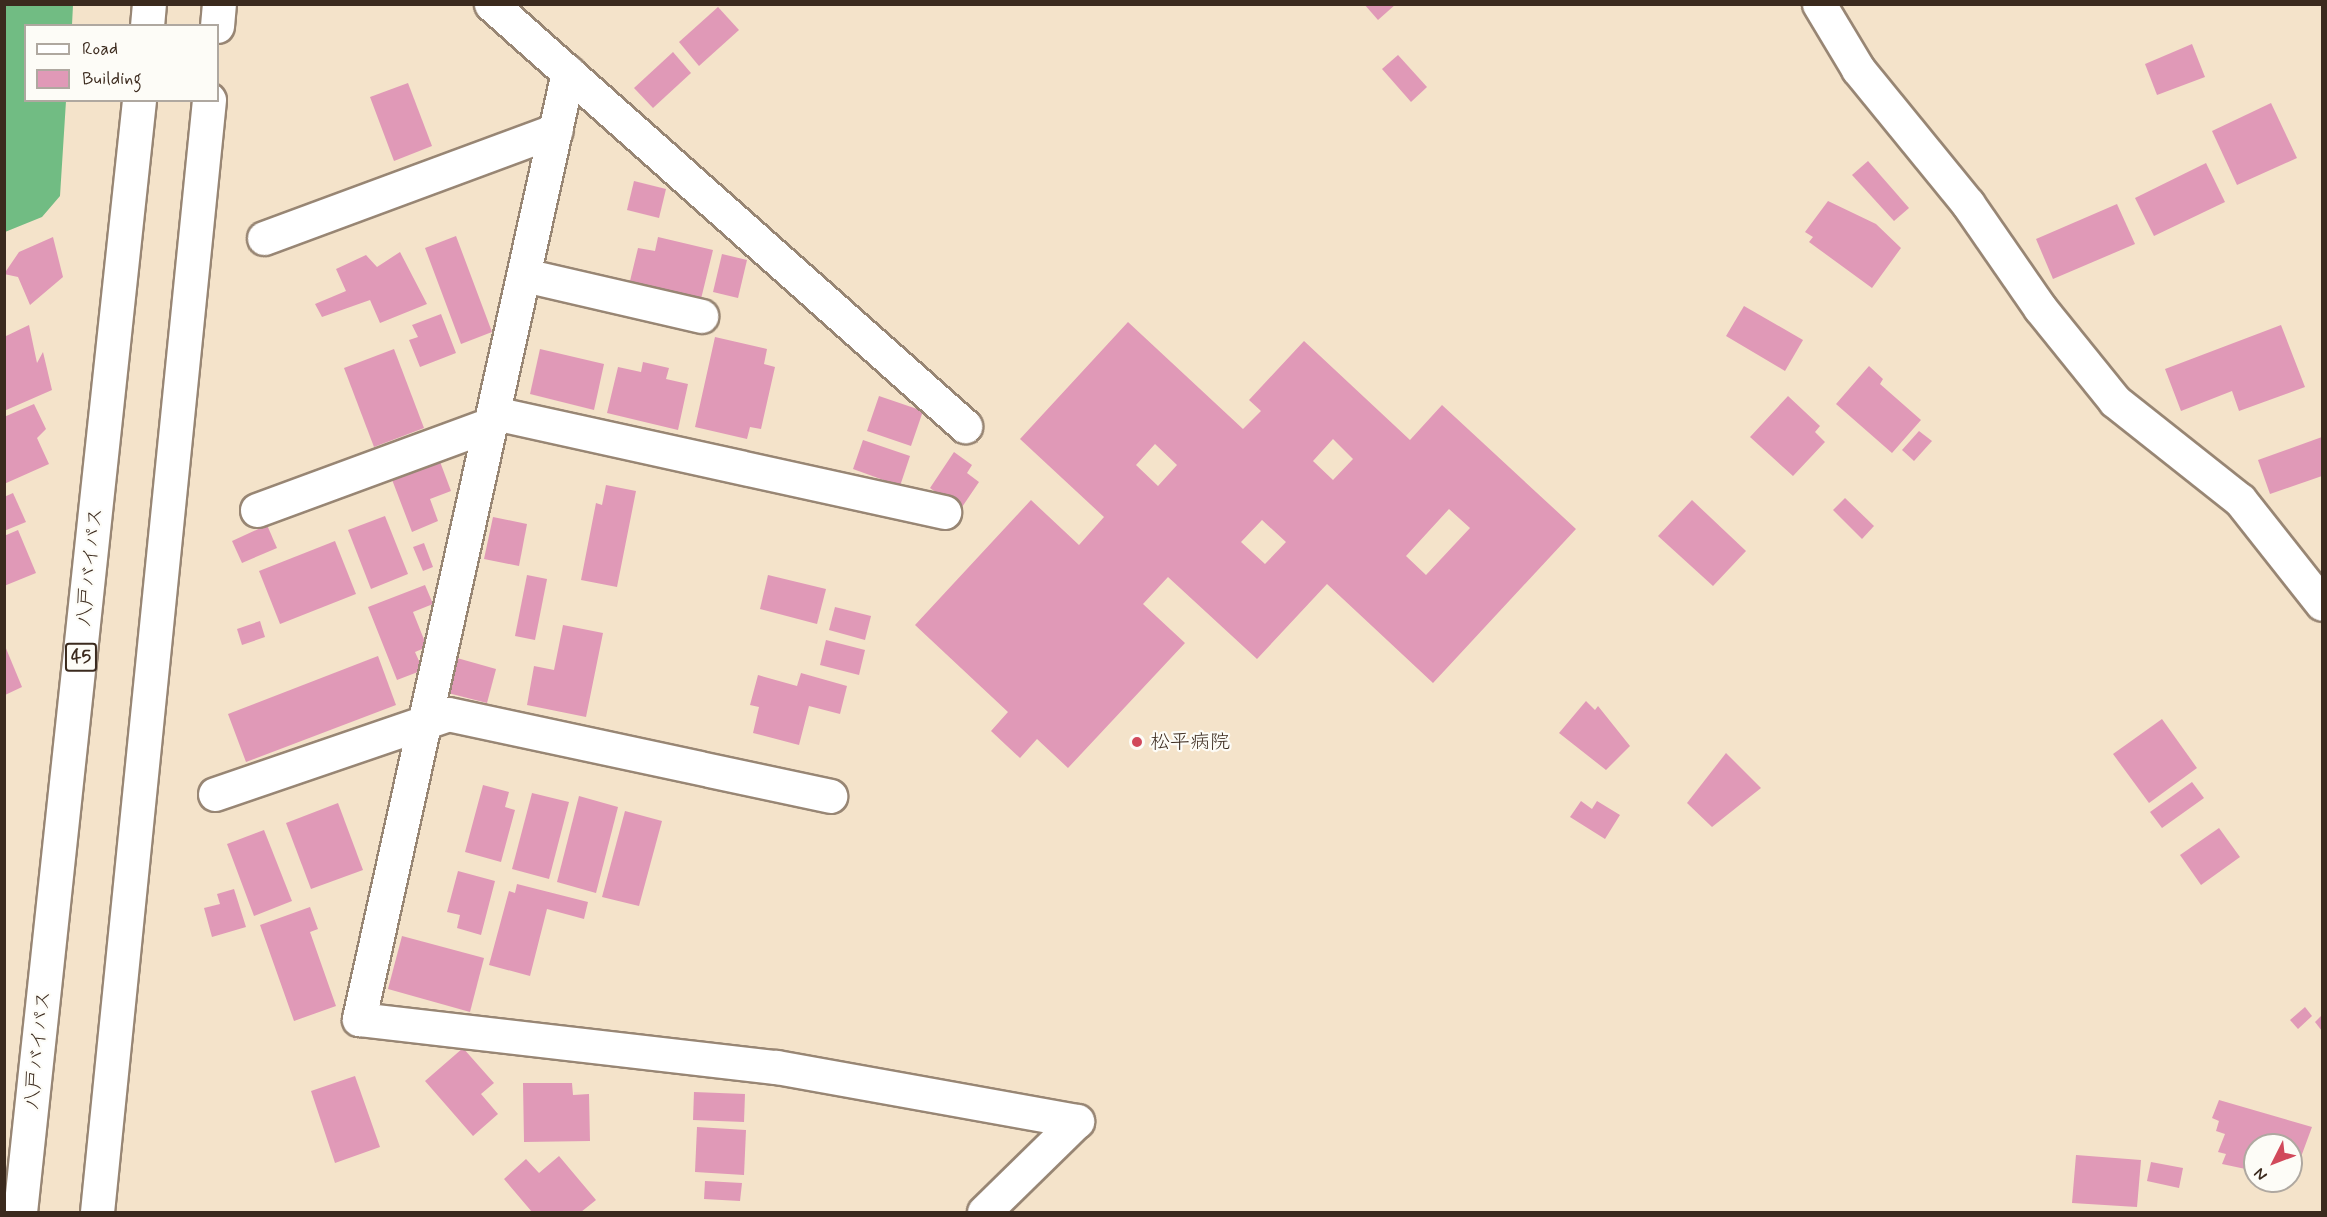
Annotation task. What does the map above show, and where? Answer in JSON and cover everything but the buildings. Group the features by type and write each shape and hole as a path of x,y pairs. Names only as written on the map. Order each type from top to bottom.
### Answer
{"main road":[{"path":"147,24 149,4"},
{"path":"217,24 219,4"},
{"path":"490,4 964,426"},
{"path":"1819,4 1858,69 1968,204 2040,308 2115,401 2241,500 2322,604"},
{"path":"568,72 359,1019 776,1067 1077,1121 984,1212"},
{"name":"八戸バイパス","path":"20,1212 139,102"},
{"path":"97,1212 209,102"},
{"path":"264,238 556,130"},
{"path":"524,275 701,316"},
{"path":"257,510 493,418 944,512"},
{"path":"214,794 448,714 830,796"}],"green space":[{"path":"5,4 73,5 72,24 24,24 24,102 66,102 60,196 42,217 5,232"}],"place":[{"name":"松平病院","path":"1137,742"}]}
